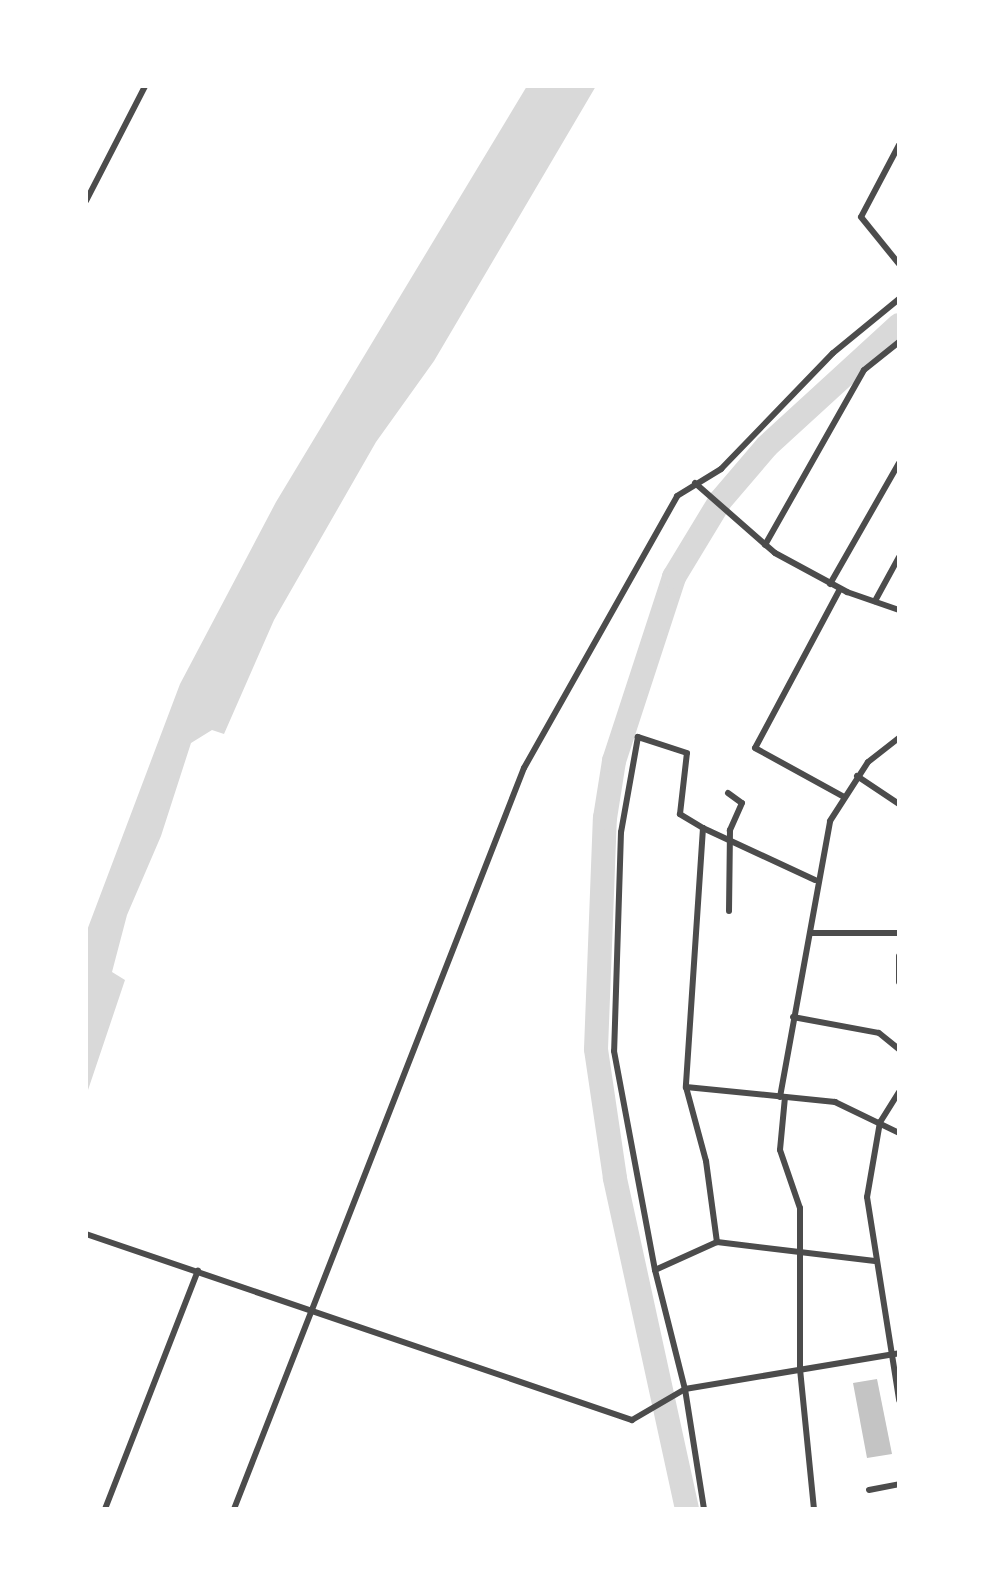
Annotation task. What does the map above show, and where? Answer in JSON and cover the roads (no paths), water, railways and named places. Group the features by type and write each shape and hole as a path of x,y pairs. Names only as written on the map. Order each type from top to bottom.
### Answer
{"street":[{"path":"86,201 145,86"},
{"path":"899,145 861,217 899,264"},
{"path":"234,1509 524,768 617,609 664,514 695,483 721,469 833,353 899,299"},
{"path":"765,545 864,370 899,342"},
{"path":"830,584 899,463"},
{"path":"695,483 727,508 765,545 840,589 899,610"},
{"path":"875,601 899,557"},
{"path":"840,589 755,748 844,797"},
{"path":"704,1509 685,1389 655,1270 614,1051 621,832 638,737 687,753 680,814 703,828 815,880"},
{"path":"814,1509 800,1369 800,1208 780,1150 782,1097 793,1017 811,933 815,880 830,821 857,776 899,738"},
{"path":"857,776 899,804"},
{"path":"728,793 742,803 730,830 729,911"},
{"path":"703,828 686,1087 706,1161 717,1242"},
{"path":"811,933 899,933"},
{"path":"899,956 899,982"},
{"path":"793,1017 879,1033 899,1049"},
{"path":"686,1087 835,1102 899,1133"},
{"path":"899,1092 880,1122 867,1197 875,1261 895,1354 899,1400"},
{"path":"86,1234 632,1420 685,1389 895,1354"},
{"path":"655,1270 717,1242 875,1261"},
{"path":"105,1509 198,1271"},
{"path":"869,1490 899,1484"}],"waterway":[{"path":"687,1509 615,1178 596,1049 605,818 614,761 674,577 720,501 767,446 899,325"}]}
